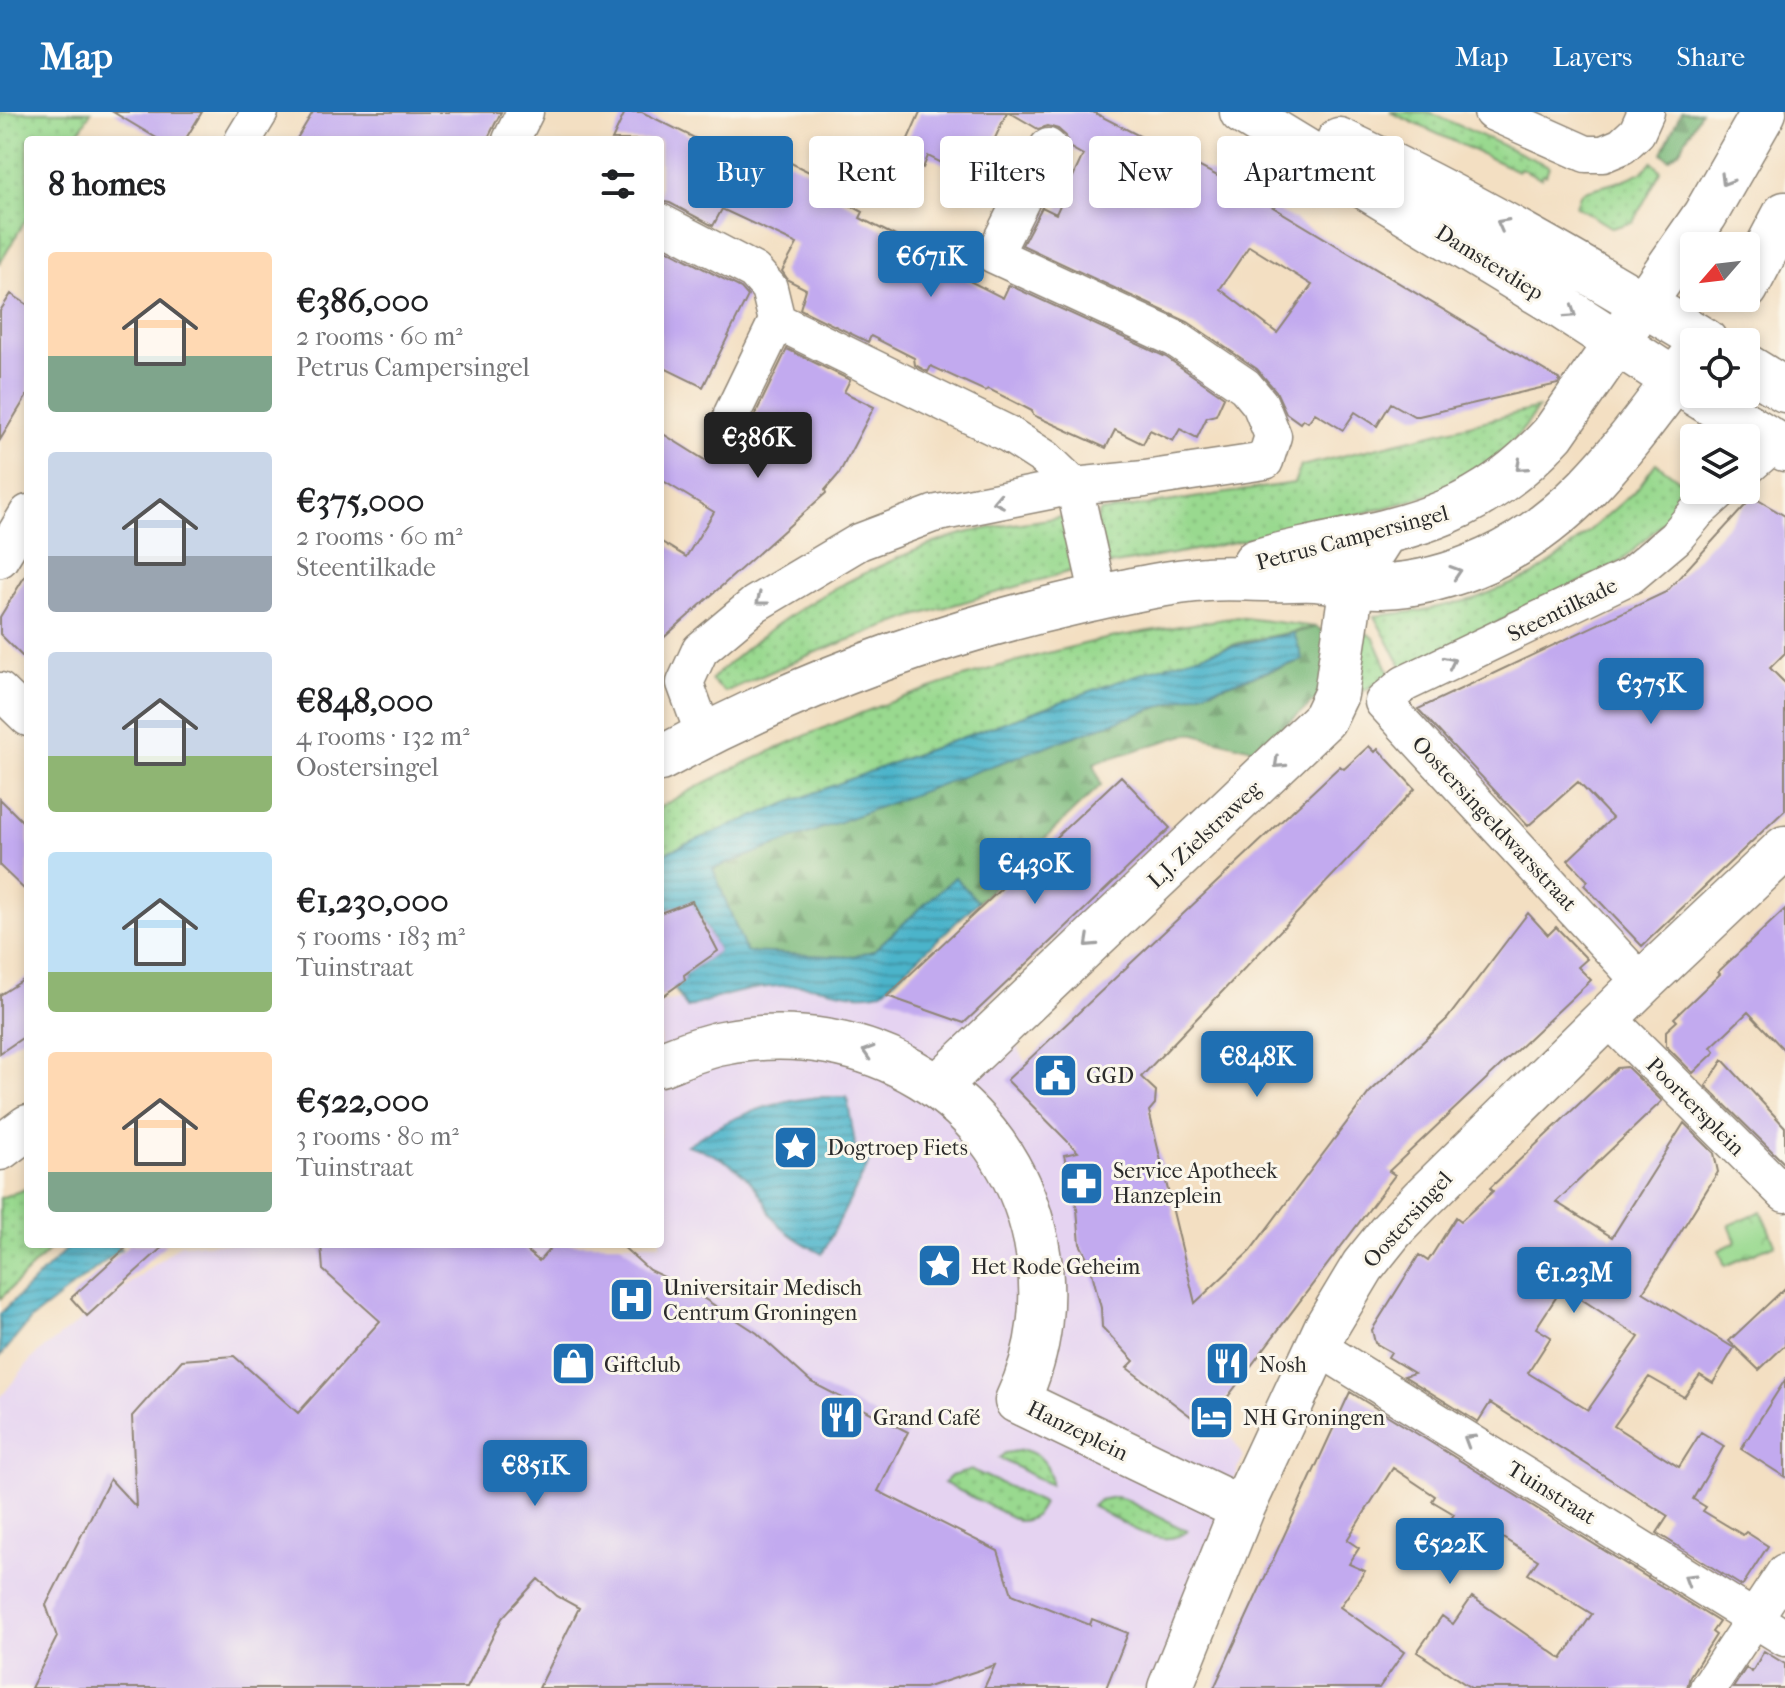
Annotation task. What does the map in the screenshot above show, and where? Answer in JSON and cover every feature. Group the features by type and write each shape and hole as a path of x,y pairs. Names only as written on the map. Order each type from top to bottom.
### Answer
{"main road":[{"name":"Damsterdiep","path":"1242,112 1616,342 1680,375"},
{"name":"Damsterdiep","path":"1281,112 1485,215 1682,328"},
{"name":"Petrus Campersingel","path":"664,757 799,691 896,653 1025,614 1207,578 1272,557 1384,533 1454,511 1507,479 1553,434 1705,215 1764,112"},
{"path":"1760,261 1785,214"},
{"path":"1760,375 1785,390"},
{"name":"Petrus Campersingel","path":"1207,578 1315,579 1380,586 1416,583 1474,565 1518,544 1568,508 1680,391"},
{"name":"Damsterdiep","path":"1720,408 1769,453"},
{"path":"1332,707 1352,583 1384,533"},
{"name":"L.J. Zielstraweg","path":"938,1086 1317,726 1332,707"},
{"name":"Oostersingel","path":"1170,1688 1242,1509 1344,1295 1391,1231 1607,1017 1785,848"},
{"name":"Hanzeplein","path":"664,1063 723,1043 791,1038 823,1041 883,1057 938,1086 964,1108 1005,1160 1032,1222 1041,1288 1040,1321 1034,1354 1017,1401 1242,1509"},
{"path":"0,1148 24,1130"}],"street":[{"path":"245,136 260,112"},
{"path":"513,136 525,112"},
{"path":"1492,112 1586,154 1603,154 1622,146 1637,132 1646,112"},
{"path":"704,735 685,683 700,650 771,592 859,542 933,514 1074,486 1265,461 1273,436 1260,404 1245,386 1176,339 994,255 1018,208"},
{"path":"664,224 754,271 769,288 777,321 732,414"},
{"path":"777,321 1008,434 1045,458 1074,486 1099,597"},
{"name":"Steentilkade","path":"1383,702 1404,684 1630,576 1675,538 1706,504"},
{"path":"0,559 24,520"},
{"path":"0,691 24,714"},
{"path":"1332,707 1383,702"},
{"name":"Oostersingeldwarsstraat","path":"1383,702 1642,983"},
{"name":"Poortersplein","path":"1607,1017 1785,1194"},
{"name":"Tuinstraat","path":"1318,1347 1770,1629"},
{"path":"1708,1688 1770,1629 1785,1572"}],"shaded area":[{"name":"Universitair Medisch Centrum Groningen","path":"807,972 973,998 1017,1046 1243,1457 1151,1688 0,1688 0,1398 33,1357 176,1248 664,1248 664,1002"}],"green space":[{"path":"0,112 91,112 76,136 24,136 24,223 0,263"},
{"path":"1390,112 1429,112 1549,166 1546,175 1543,174 1541,178 1520,168 1518,171"},
{"path":"1681,112 1701,112 1679,151 1669,159 1662,153"},
{"path":"1652,162 1661,171 1633,222 1612,228 1576,206 1585,191 1642,172"},
{"path":"1538,408 1510,444 1484,467 1444,489 1394,506 1255,538 1109,565 1096,524 1100,512 1294,483 1301,466"},
{"path":"1656,463 1680,481 1682,504 1621,562 1403,669 1374,616 1420,611 1474,599 1531,576 1559,557 1636,490"},
{"path":"1066,516 1078,569 912,617 816,652 725,692 711,680 773,627 864,574 919,549 960,535"},
{"path":"1237,617 1316,627 1242,642 1103,687 905,758 664,853 664,805 763,754 870,710 980,672 1146,631"},
{"path":"1316,627 1326,633 1323,694 1256,750 1191,733 1094,763 1101,785 978,902 955,877 873,951 849,957 746,952 713,869 1080,734 1302,661 1294,633"},
{"path":"1365,632 1374,638 1391,676 1359,693 1355,691"},
{"path":"24,1189 24,1248 51,1248 0,1299 0,1198"},
{"path":"1761,1211 1775,1244 1725,1266 1719,1250 1736,1242 1729,1225"},
{"path":"1024,1450 1044,1462 1050,1485 999,1458 1005,1453"},
{"path":"972,1470 1043,1503 1039,1511 1019,1521 944,1483 951,1476"},
{"path":"1115,1497 1187,1531 1176,1537 1152,1536 1092,1506 1100,1500"}],"water":[{"path":"1294,633 1303,660 1080,734 713,869 746,952 849,957 873,951 955,877 978,902 884,990 864,994 798,985 769,987 728,995 687,1008 674,988 685,980 684,975 718,951 692,901 664,912 664,853 837,784 1119,681 1258,640"},
{"path":"819,1097 847,1097 856,1150 871,1159 822,1254 782,1228 756,1188 740,1171 721,1158 687,1145 718,1126 750,1112"},
{"path":"68,1248 121,1249 31,1319 0,1357 0,1314"}],"building":[{"path":"113,112 202,112 187,136 153,136"},
{"path":"313,112 501,112 489,136 298,136"},
{"path":"625,112 642,112 691,136 688,136 688,208 793,208 793,164 809,172 809,208 856,208 863,212 860,218 911,244 908,249 1003,298 1009,285 1166,357 1224,397 1216,415 1207,417 1197,438 1180,429 1173,441 1150,430 1143,444 1115,430 1106,448 1033,415 1032,411 989,389 985,391 931,366 928,372 915,365 914,358 871,336 868,342 800,309 806,289 788,280 782,271 797,244 722,209 713,226 664,202 664,136 614,136"},
{"path":"920,112 1007,112 996,136 940,136 940,162 928,156 924,166 924,136 909,136"},
{"path":"1009,112 1093,112 1140,136 1089,136 1089,208 1201,208 1201,167 1217,176 1217,208 1275,208 1560,380 1558,384 1419,416 1391,403 1377,426 1355,412 1343,430 1315,413 1308,422 1303,419 1300,423 1286,413 1276,391 1257,369 1188,322 1022,245 1041,208 1056,214 1059,208 1073,208 1073,177 1083,155 1073,149 1073,136 1066,136 1048,126 1038,129","holes":["1249,246 1312,285 1277,333 1220,289"]},
{"path":"664,248 741,288 748,296 703,387 664,368"},
{"path":"11,294 24,302 24,401 0,440 0,311"},
{"path":"787,349 850,380 844,392 874,407 826,493 664,637 664,543 686,557 714,512 664,481 664,434 708,462 716,449 729,455 740,433 751,423"},
{"path":"1760,501 1785,516 1785,653 1770,668 1785,683 1785,810 1642,946 1584,885 1588,881 1568,860 1612,818 1578,782 1528,826 1418,709 1666,592 1747,504 1760,504"},
{"path":"24,578 24,658 0,634 0,617"},
{"path":"1369,746 1375,752 1378,749 1415,789 1141,1077 1156,1091 1155,1104 1149,1111 1195,1303 1250,1251 1369,1093 1447,1019 1528,913 1548,935 1556,927 1587,959 1578,967 1591,980 1389,1171 1395,1175 1205,1427 1127,1368 1134,1361 1102,1327 1101,1308 1089,1261 1080,1244 1077,1209 1064,1155 1078,1152 1007,1080 1340,766 1344,769"},
{"path":"1121,776 1170,828 964,1023 887,996"},
{"path":"0,799 24,823 24,889 0,866"},
{"path":"692,901 718,951 684,975 685,980 664,995 664,912"},
{"path":"1785,909 1785,1051 1748,1012 1711,1047 1715,1052 1693,1073 1666,1046 1666,1031 1677,1021 1674,1018 1720,974 1718,972"},
{"path":"24,980 24,1037 0,1053 0,995"},
{"path":"1723,1060 1785,1127 1785,1164 1706,1086"},
{"path":"1627,1067 1662,1101 1556,1202 1612,1237 1684,1123 1714,1153 1718,1172 1643,1292 1734,1348 1713,1383 1700,1375 1684,1397 1649,1377 1614,1426 1679,1467 1701,1432 1724,1446 1693,1499 1706,1507 1703,1511 1768,1546 1742,1586 1657,1533 1668,1516 1490,1403 1478,1422 1404,1376 1414,1373 1388,1357 1391,1352 1375,1343 1372,1330 1419,1255 1428,1261 1456,1217 1461,1221 1493,1191 1490,1188 1617,1068","holes":["1563,1287 1639,1337 1588,1410 1528,1373 1551,1337 1536,1328"]},
{"path":"126,1248 162,1248 87,1316 71,1298"},
{"path":"321,1248 524,1248 539,1261 550,1248 624,1248 649,1270 689,1289 757,1333 811,1382 908,1432 878,1491 998,1551 1012,1594 1090,1625 1092,1619 1128,1633 1106,1688 984,1688 995,1665 925,1688 539,1688 579,1608 557,1596 538,1579 502,1618 467,1688 31,1688 57,1637 46,1605 110,1479 136,1507 132,1416 182,1360 234,1356 298,1413 380,1321 323,1270"},
{"path":"1785,1288 1785,1345 1759,1370 1729,1341"},
{"path":"1785,1380 1785,1477 1741,1449"},
{"path":"1350,1392 1719,1622 1712,1632 1716,1635 1690,1676 1687,1688 1471,1688 1417,1652 1442,1616 1453,1624 1472,1597 1562,1659 1592,1614 1528,1574 1538,1560 1482,1525 1457,1560 1435,1546 1454,1514 1432,1501 1435,1496 1393,1468 1347,1540 1359,1548 1349,1564 1365,1571 1340,1607 1404,1652 1379,1688 1214,1688"},
{"path":"1764,1651 1785,1664 1785,1688 1733,1688 1746,1668 1752,1672"}],"place":[{"name":"GGD","path":"1055,1075"},
{"name":"Dogtroep Fiets","path":"796,1147"},
{"name":"Service Apotheek Hanzeplein","path":"1082,1183"},
{"name":"Het Rode Geheim","path":"940,1266"},
{"name":"Universitair Medisch Centrum Groningen","path":"632,1300"},
{"name":"Giftclub","path":"573,1364"},
{"name":"Nosh","path":"1228,1364"},
{"name":"Grand Café","path":"842,1417"},
{"name":"NH Groningen","path":"1212,1417"}]}
